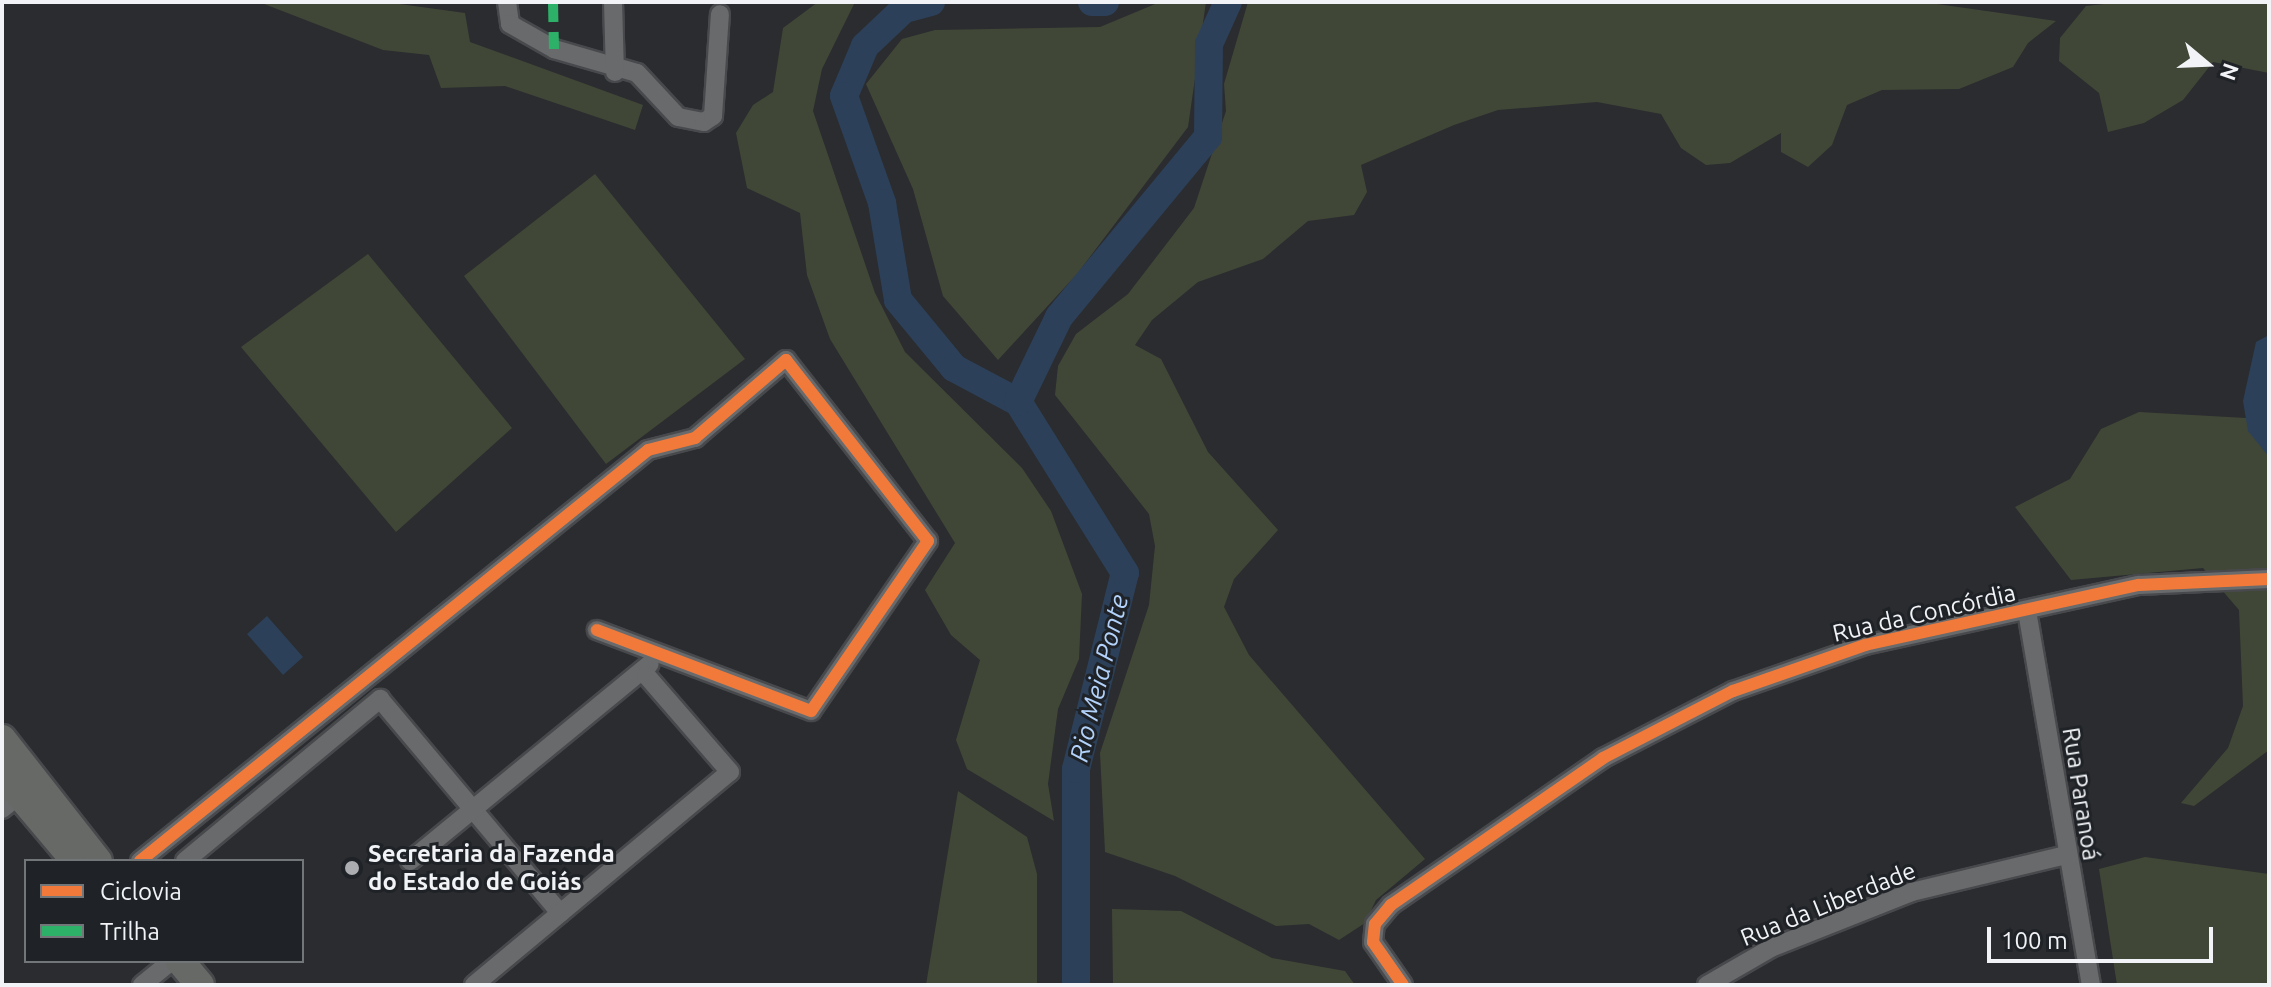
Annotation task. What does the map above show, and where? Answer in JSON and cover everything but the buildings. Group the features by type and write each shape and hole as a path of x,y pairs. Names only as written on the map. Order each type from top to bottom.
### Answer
{"main road":[{"path":"2,739 96,859"},
{"path":"8,792 73,859"},
{"path":"171,967 200,985"}],"street":[{"path":"507,2 510,24 615,72 648,79 678,117 710,121 720,14"},
{"path":"613,2 615,72"},
{"path":"142,859 648,450 695,438 786,360 928,541 811,711 597,630"},
{"name":"Rua da Concórdia","path":"1403,985 1379,957 1375,924 1391,905 1654,728 1733,691 1865,645 2139,585 2269,579"},
{"name":"Rua Paranoá","path":"2027,611 2066,855 2091,985"},
{"path":"410,861 646,675 656,651"},
{"path":"474,985 730,772 646,675"},
{"path":"187,859 380,699 560,913"},
{"name":"Rua da Liberdade","path":"1707,985 1771,948 1912,892 2066,855"},
{"path":"142,985 171,967"}],"green space":[{"path":"259,2 385,2 465,13 470,42 643,105 635,130 505,86 441,88 429,55 383,50"},
{"path":"818,2 855,2 822,69 813,111 875,293 905,352 1022,468 1051,511 1082,594 1079,659 1058,709 1048,784 1054,821 967,769 956,740 980,660 951,635 925,590 955,543 830,339 807,275 800,213 747,188 736,133 753,105 773,92 783,28"},
{"path":"1160,2 1206,2 1188,127 1077,274 998,360 943,296 913,189 866,84 902,39 935,30 1100,27"},
{"path":"1248,2 1923,2 2056,21 2028,43 2013,67 1959,89 1882,90 1847,105 1832,145 1808,167 1781,152 1781,133 1730,163 1706,165 1681,148 1661,114 1597,102 1498,110 1454,125 1361,165 1367,192 1354,215 1308,221 1263,259 1198,282 1152,320 1135,345 1161,359 1208,452 1278,530 1234,579 1224,607 1249,655 1425,859 1376,900 1365,923 1339,940 1309,924 1276,926 1175,876 1105,852 1100,753 1149,605 1155,546 1149,514 1055,395 1058,366 1076,334 1128,294 1194,208 1226,111 1224,84"},
{"path":"2122,2 2269,2 2269,73 2213,62 2183,100 2144,123 2108,132 2099,93 2059,61 2060,38 2086,6"},
{"path":"595,174 745,359 606,464 464,276"},
{"path":"368,254 512,428 396,532 241,347"},
{"path":"2139,412 2246,418 2269,444 2269,750 2194,806 2181,803 2228,748 2243,706 2239,610 2203,568 2071,580 2015,507 2070,479 2101,429"},
{"path":"958,791 1027,837 1037,874 1037,985 926,985"},
{"path":"2145,857 2269,874 2269,985 2117,985 2099,869"},
{"path":"1112,909 1181,911 1272,958 1345,971 1355,985 1113,985"}],"water":[{"path":"2269,335 2269,457 2248,431 2243,401 2256,342"},
{"path":"267,616 303,657 283,675 247,634"}],"waterway":[{"name":"Rio Meia Ponte","path":"931,2 904,9 865,46 844,96 882,203 898,300 954,368 1018,402"},
{"name":"Rio Meia Ponte","path":"1092,2 1105,2"},
{"name":"Rio Meia Ponte","path":"1076,985 1076,769 1125,573 1018,402 1059,317 1208,137 1209,44 1228,2"}],"marked path":[{"path":"553,2 554,49"}],"cycle path":[{"path":"142,859 648,450 695,438 786,360 928,541 811,711 597,630"},
{"path":"1403,985 1373,942 1375,924 1391,905 1603,758 1733,691 1865,645 2139,585 2269,579"}],"place":[{"name":"Secretaria da Fazenda do Estado de Goiás","path":"352,868"}]}
